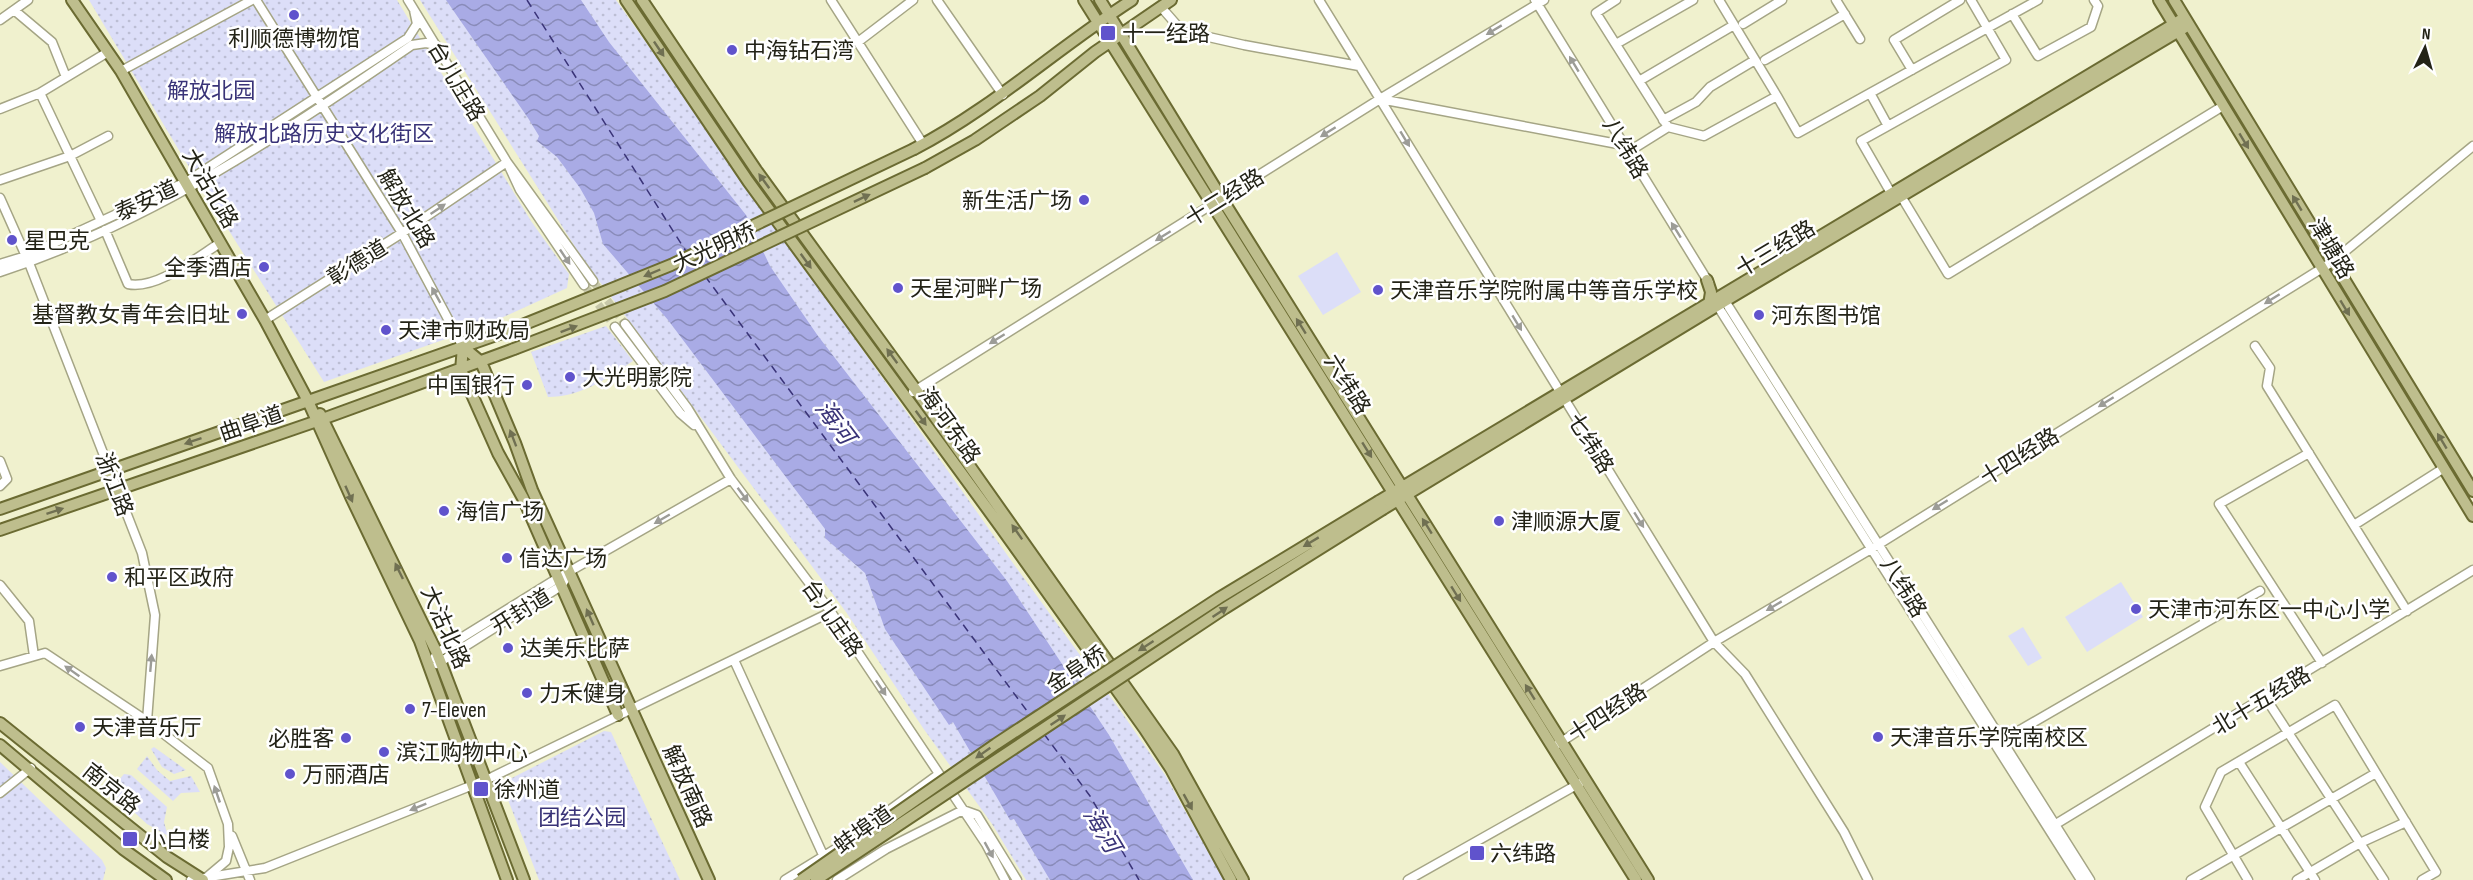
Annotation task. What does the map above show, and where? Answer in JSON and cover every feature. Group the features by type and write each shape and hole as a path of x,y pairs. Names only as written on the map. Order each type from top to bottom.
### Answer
{"main road":[{"name":"大沽北路","path":"72,0 121,71 265,320 308,401 321,420 439,658 488,779 524,880"},
{"name":"海河东路","path":"626,0 748,181 1144,728 1171,769 1231,880"},
{"name":"海河东路","path":"642,0 756,170 916,390 1173,754 1243,880"},
{"name":"六纬路","path":"1084,0 1109,43 1217,202 1400,491 1557,744 1636,880"},
{"name":"六纬路","path":"1100,0 1217,202 1381,473 1400,491"},
{"path":"918,146 1003,95 1097,22 1132,0"},
{"path":"1109,43 1171,0"},
{"name":"津塘路","path":"2159,0 2176,32 2473,516"},
{"name":"津塘路","path":"2174,0 2473,491"},
{"name":"十三经路","path":"1400,491 1426,483 1718,300 2147,45 2176,32 2187,22"},
{"path":"2176,32 2203,49"},
{"name":"大光明桥","path":"514,349 665,291 925,168 975,140 1040,96 1109,43"},
{"path":"2147,45 2173,44 2192,55"},
{"name":"大光明桥","path":"505,332 671,265 918,146"},
{"name":"十三经路","path":"1381,505 1400,491 1701,315 1737,284 1896,194"},
{"path":"1707,280 1721,287 1737,284"},
{"path":"1707,280 1718,300"},
{"name":"曲阜道","path":"0,509 505,332"},
{"path":"463,347 461,370 498,453 523,498 618,715"},
{"name":"解放北路","path":"463,347 481,363 532,490 631,709"},
{"name":"曲阜道","path":"0,530 321,420 514,349"},
{"name":"大沽北路","path":"321,420 351,497 420,641 507,880"},
{"path":"1381,473 1384,489 1381,505"},
{"name":"金阜桥","path":"801,880 1219,598 1381,505"},
{"name":"金阜桥","path":"816,880 1381,505"},
{"name":"解放南路","path":"631,709 709,880"},
{"name":"南京路","path":"0,723 198,880"},
{"name":"南京路","path":"0,745 31,768 123,849 166,880"},
{"name":"六纬路","path":"1580,782 1648,880"}],"street":[{"path":"0,20 28,0"},
{"path":"121,71 252,0"},
{"name":"解放北路","path":"256,0 402,233 463,347"},
{"name":"台儿庄路","path":"408,0 507,162 593,281"},
{"path":"831,0 918,146"},
{"path":"858,42 903,3 913,0"},
{"path":"938,0 1003,95"},
{"name":"七纬路","path":"1319,0 1714,642 1745,674 1844,832 1868,880"},
{"path":"1616,0 1596,13 1666,123 1704,136 1777,96"},
{"path":"1616,44 1693,0"},
{"path":"1719,0 1738,24 1760,60 1798,132 2038,0"},
{"path":"1639,81 1782,0"},
{"path":"1836,0 1860,39"},
{"path":"1912,70 1894,40 1960,0"},
{"path":"1971,0 2006,60 1861,141 1948,273 2223,106"},
{"path":"2012,14 2038,56 2091,27 2098,6 2094,0"},
{"name":"十二经路","path":"906,397 1539,1"},
{"name":"八纬路","path":"1539,1 1625,149 1707,280"},
{"path":"1161,7 1182,31 1359,66"},
{"path":"15,10 52,42 66,77"},
{"name":"泰安道","path":"320,103 339,84 412,35 417,24 414,10"},
{"path":"1380,99 1625,149 1696,102 1710,87 1845,14"},
{"name":"泰安道","path":"0,272 188,185 412,45 421,43 436,45"},
{"path":"0,109 40,93 108,52"},
{"path":"303,76 320,88 339,84"},
{"path":"40,93 128,284 138,286 152,284 220,243"},
{"path":"1870,93 1888,126"},
{"path":"0,180 70,156 108,136"},
{"name":"十四经路","path":"1557,744 1714,642 1874,547 2332,262 2473,146"},
{"name":"台儿庄路","path":"507,162 520,190 584,285"},
{"name":"彰德道","path":"265,320 402,233 507,162"},
{"name":"浙江路","path":"0,198 28,259 142,553 155,615 147,721"},
{"name":"泰安道","path":"0,264 28,259"},
{"name":"八纬路","path":"1718,300 2051,826 2091,880"},
{"name":"台儿庄路","path":"625,324 688,409 698,429 731,479 831,612 986,844 1005,880"},
{"name":"台儿庄路","path":"615,327 680,413 698,429"},
{"path":"2255,346 2270,368 2267,386 2407,611"},
{"path":"2309,453 2219,504 2322,663"},
{"path":"0,461 7,478 0,486"},
{"path":"2354,525 2444,468"},
{"name":"开封道","path":"428,666 560,582 570,572 731,479"},
{"name":"八纬路","path":"1874,547 2001,741 2081,880"},
{"name":"北十五经路","path":"2051,826 2473,570"},
{"path":"0,585 29,621 34,656"},
{"path":"2001,741 2260,591"},
{"path":"198,880 248,876 472,786 831,612"},
{"path":"0,666 45,653 147,721 208,768 248,876"},
{"path":"734,660 824,857"},
{"path":"2265,697 2384,880"},
{"path":"2248,880 2205,807 2221,772 2335,705 2436,872 2422,880"},
{"path":"2240,762 2313,876"},
{"path":"0,792 31,768"},
{"path":"2191,880 2376,773"},
{"name":"蚌埠道","path":"785,880 824,857 939,774"},
{"path":"1408,880 1580,782"},
{"path":"837,880 886,849 963,810"},
{"name":"台儿庄路","path":"963,810 977,815 1017,880"},
{"path":"2297,880 2313,876 2360,843 2406,822"},
{"path":"198,880 213,874 226,861 229,847 228,824"}],"green space":[{"name":"解放北路历史文化街区","path":"89,0 397,0 531,221 569,274 567,288 488,324 324,382 189,167"},
{"path":"420,0 616,0 1165,775 1224,880 1026,880 992,824 923,728 846,612 582,258"},
{"path":"1337,252 1361,292 1323,315 1298,276"},
{"name":"大光明影院","path":"606,326 633,361 582,390 548,397 531,352"},
{"path":"2121,582 2143,617 2087,652 2065,617"},
{"path":"2023,627 2042,658 2028,666 2008,636"},
{"name":"团结公园","path":"604,731 611,732 680,880 539,880 505,792 508,780"},
{"path":"154,747 186,770 174,774 162,767 151,749"},
{"path":"147,756 157,770 170,781 191,776 200,792 181,793 173,801 137,769"},
{"path":"0,762 102,860 106,868 103,880 0,880"},
{"path":"124,774 131,775 167,807 164,822 168,836 147,824 110,790"}],"water":[{"name":"海河","path":"446,0 581,0 609,42 746,215 770,266 818,336 1007,581 1109,735 1193,880 1050,880 1014,819 1010,820 953,722 949,725 885,629 865,573 825,538 825,529 668,320 603,244 594,213 580,188 557,157 537,141 539,136 528,118"}],"ferry route":[{"path":"527,0 687,253"},
{"path":"692,259 700,270"},
{"path":"705,276 1030,715"},
{"path":"1044,734 1090,796 1139,880"}],"tunnel":[{"path":"593,281 625,324"},
{"path":"584,285 615,327"}],"place":[{"name":"利顺德博物馆","path":"294,15"},
{"name":"十一经路","path":"1108,33"},
{"name":"中海钻石湾","path":"732,50"},
{"name":"新生活广场","path":"1084,200"},
{"name":"星巴克","path":"12,240"},
{"name":"全季酒店","path":"264,267"},
{"name":"天星河畔广场","path":"898,288"},
{"name":"天津音乐学院附属中等音乐学校","path":"1378,290"},
{"name":"基督教女青年会旧址","path":"242,314"},
{"name":"河东图书馆","path":"1759,315"},
{"name":"天津市财政局","path":"386,330"},
{"name":"大光明影院","path":"570,377"},
{"name":"中国银行","path":"527,385"},
{"name":"海信广场","path":"444,511"},
{"name":"津顺源大厦","path":"1499,521"},
{"name":"信达广场","path":"507,558"},
{"name":"和平区政府","path":"112,577"},
{"name":"天津市河东区一中心小学","path":"2136,609"},
{"name":"达美乐比萨","path":"508,648"},
{"name":"力禾健身","path":"527,693"},
{"name":"7-Eleven","path":"410,709"},
{"name":"天津音乐厅","path":"80,727"},
{"name":"天津音乐学院南校区","path":"1878,737"},
{"name":"必胜客","path":"346,738"},
{"name":"滨江购物中心","path":"384,752"},
{"name":"万丽酒店","path":"290,774"},
{"name":"徐州道","path":"481,789"},
{"name":"小白楼","path":"130,839"},
{"name":"六纬路","path":"1477,853"}],"park label":[{"name":"解放北园","path":"211,90"}]}
